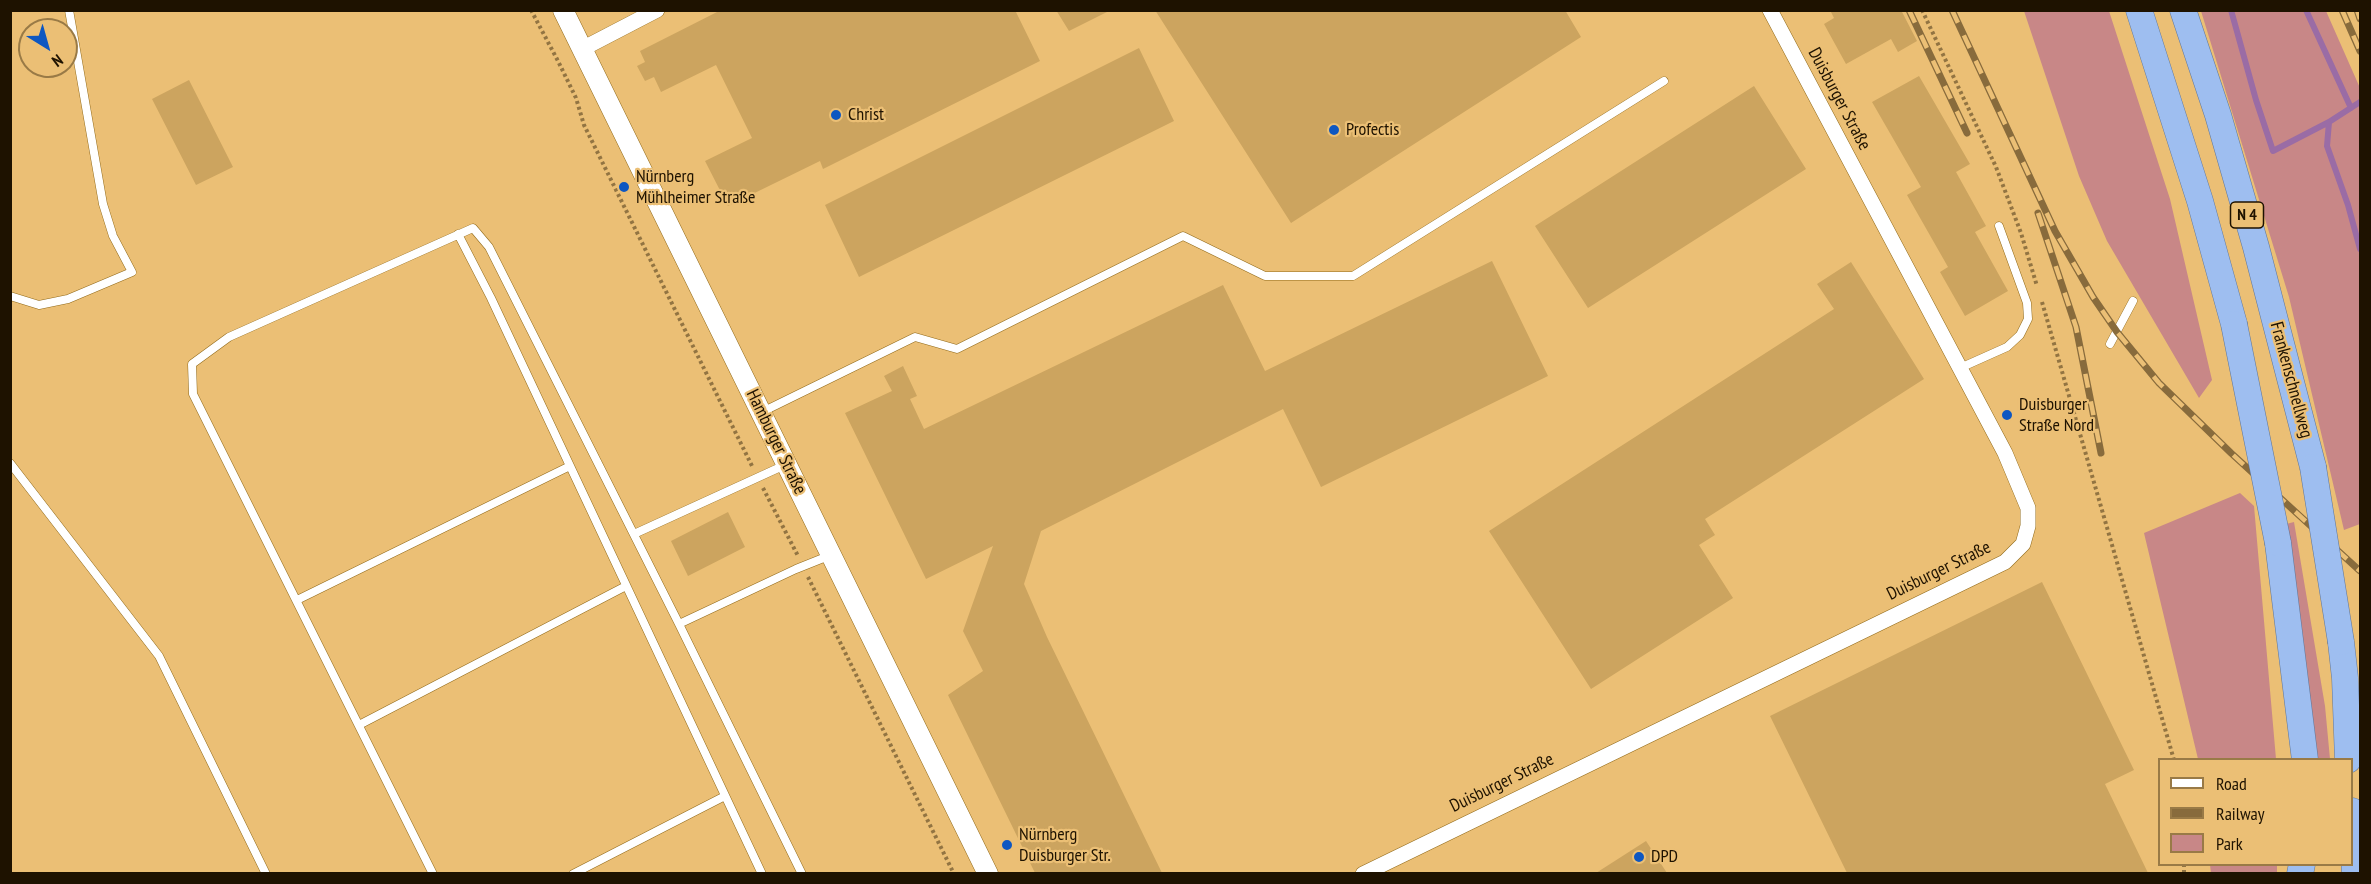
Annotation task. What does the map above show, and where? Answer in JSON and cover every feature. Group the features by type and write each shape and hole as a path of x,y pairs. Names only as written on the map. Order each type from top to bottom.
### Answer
{"highway":[{"name":"N 4","path":"2139,10 2200,201 2234,324 2278,543 2305,758"},
{"name":"Frankenschnellweg","path":"2183,10 2218,115 2303,421 2323,518 2341,642 2345,678 2348,758"},
{"path":"2345,678 2361,741"},
{"path":"2353,832 2355,873"}],"street":[{"name":"Hamburger Straße","path":"563,10 988,873"},
{"path":"582,49 657,10"},
{"name":"Duisburger Straße","path":"1363,873 2005,562 2023,544 2028,526 2028,508 2005,453 1770,10"}],"lane":[{"path":"10,296 39,305 68,298 132,272 113,236 103,204 69,10"},
{"path":"761,412 915,337 957,349 1183,236 1265,276 1353,276 1664,81"},
{"path":"1960,368 2007,347 2020,335 2028,319 2027,303 1999,226"},
{"path":"433,873 194,394 192,364 230,337 473,228 489,247 680,624 802,873"},
{"path":"458,234 490,297 762,873"},
{"path":"2110,344 2133,301"},
{"path":"10,464 159,656 266,873"},
{"path":"634,534 786,464"},
{"path":"297,600 570,466"},
{"path":"680,624 803,566 832,555"},
{"path":"359,725 626,586"},
{"path":"573,873 725,796"}],"path":[{"path":"531,10 576,98 584,125 954,873"},
{"path":"1922,10 1996,167 2021,233 2038,289"},
{"path":"2041,300 2174,758"}],"green space":[{"path":"2024,11 2109,11 2170,199 2212,380 2199,398 2107,241 2079,176"},
{"path":"2201,11 2326,11 2360,88 2360,524 2344,530 2289,297"},
{"path":"2240,493 2254,506 2276,758 2198,758 2144,533"},
{"path":"2294,522 2325,706 2330,758 2317,758 2286,524"},
{"path":"2210,866 2277,866 2277,873 2211,873"}],"building":[{"name":"Christ","path":"721,10 1015,10 1040,61 823,169 820,161 728,206 705,161 752,138 716,65 661,92 654,77 645,81 637,66 645,62 640,51"},
{"path":"1056,10 1111,10 1069,31"},
{"name":"Profectis","path":"1155,10 1565,10 1581,37 1291,223"},
{"path":"1830,10 1901,10 1917,41 1898,52 1891,39 1846,64 1824,24 1834,18"},
{"path":"1139,48 1174,121 859,277 825,205"},
{"path":"1919,76 1970,164 1956,172 1986,226 1975,232 2008,291 1965,316 1940,272 1948,267 1907,195 1921,187 1872,102"},
{"path":"189,80 233,167 196,185 152,99"},
{"path":"1754,86 1806,169 1588,308 1535,226"},
{"path":"1492,261 1548,376 1321,487 1283,409 1041,531 1024,584 1047,637 1162,873 1035,873 948,695 983,671 963,631 993,546 926,579 845,413 892,391 884,376 903,366 917,396 910,399 924,429 1223,285 1265,371"},
{"path":"1851,262 1924,379 1705,519 1715,535 1699,545 1733,598 1591,689 1489,531 1834,309 1817,284"},
{"path":"728,512 745,547 688,576 671,541"},
{"path":"2042,582 2134,770 2105,784 2148,873 1847,873 1770,716"},
{"name":"DPD","path":"1646,841 1667,873 1596,873"}],"waterway":[{"path":"2231,10 2273,151 2329,122"},
{"path":"2306,10 2351,108"},
{"path":"2360,102 2329,122 2327,146 2348,205 2360,249"}],"railway":[{"path":"1909,10 1967,133"},
{"path":"1952,10 2055,231 2093,297 2117,332 2159,383 2231,453 2360,571"},
{"path":"2342,10 2360,51"},
{"path":"2357,10 2360,19"},
{"path":"2038,213 2076,327 2101,453"}],"place":[{"name":"Christ","path":"836,115"},
{"name":"Profectis","path":"1334,130"},
{"name":"Nürnberg Mühlheimer Straße","path":"624,187"},
{"name":"Duisburger Straße Nord","path":"2007,415"},
{"name":"Nürnberg Duisburger Str.","path":"1007,845"},
{"name":"DPD","path":"1639,857"}]}
